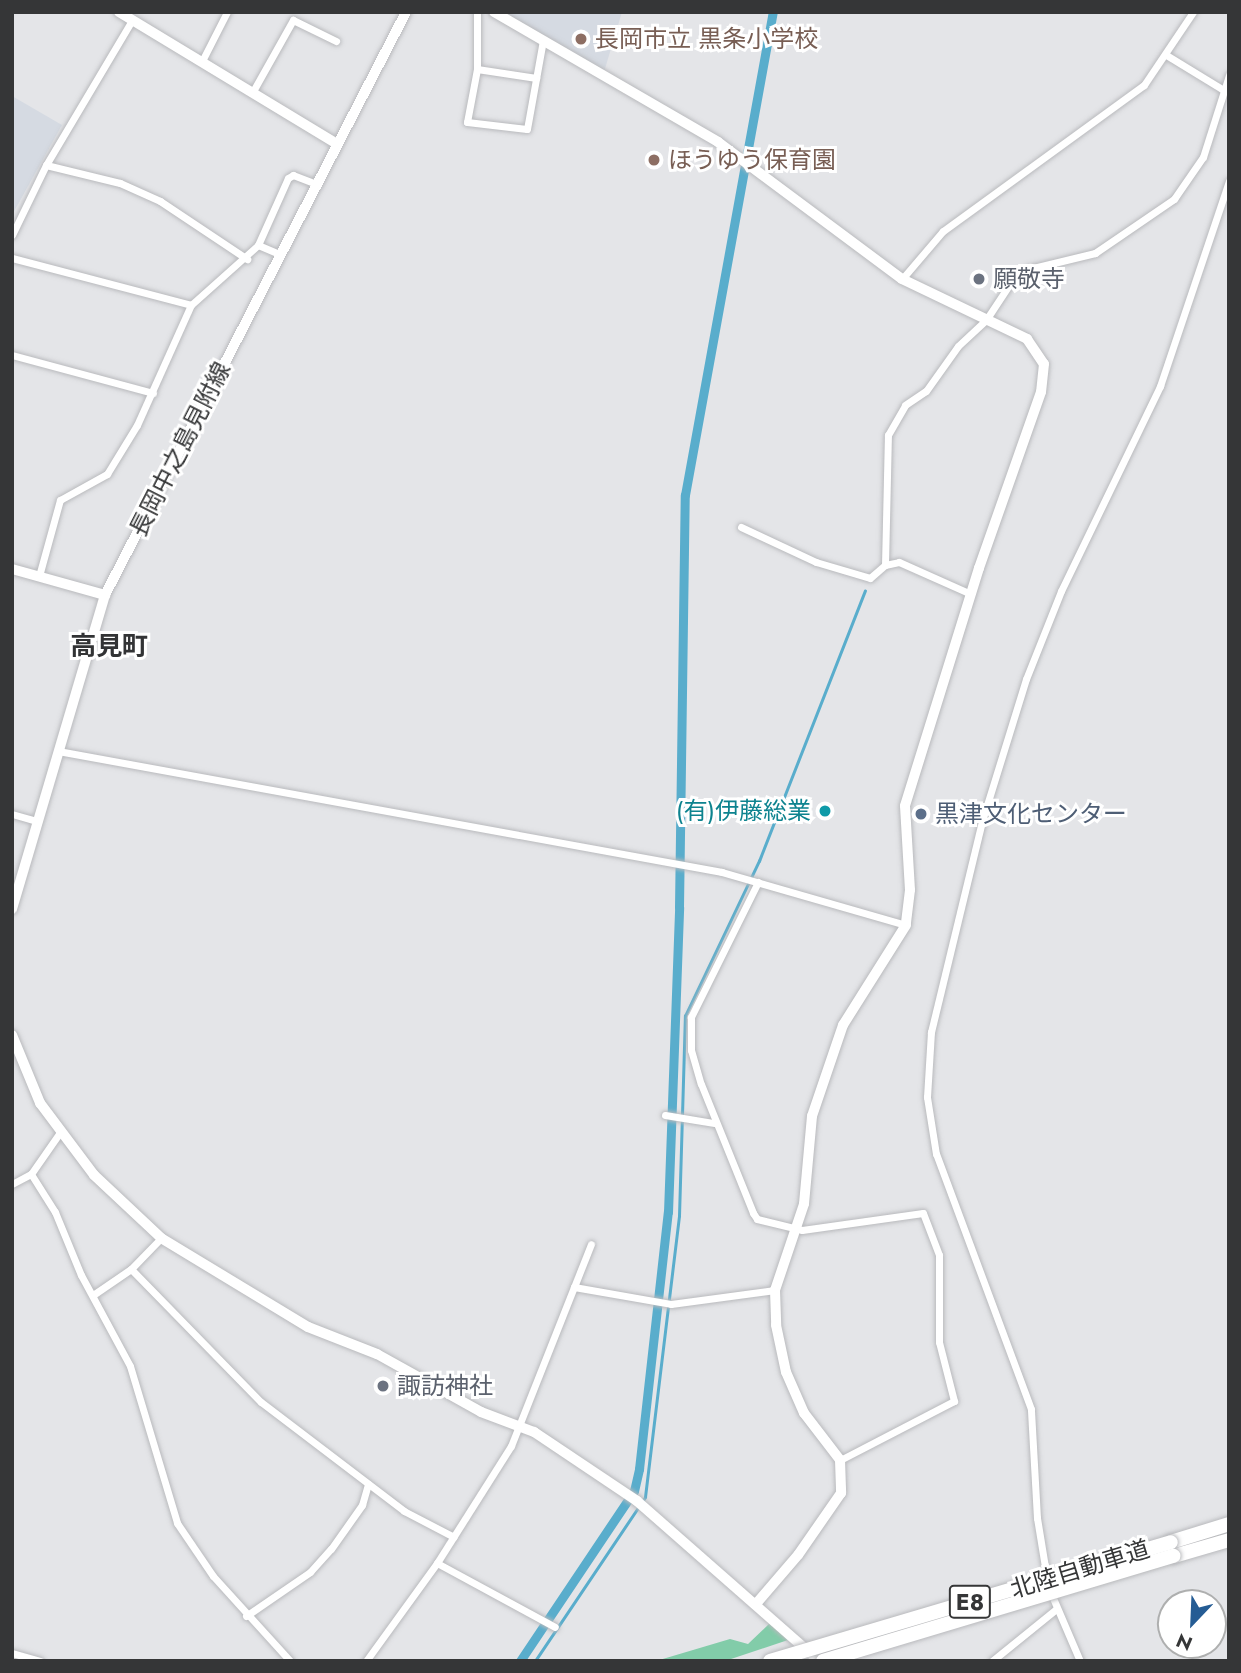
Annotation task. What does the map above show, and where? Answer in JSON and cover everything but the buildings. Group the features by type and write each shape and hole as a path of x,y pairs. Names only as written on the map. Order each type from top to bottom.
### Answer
{"highway":[{"name":"北陸自動車道","path":"770,1661 1229,1524"},
{"name":"北陸自動車道","path":"821,1661 1229,1540"}],"main road":[{"name":"長岡中之島見附線","path":"12,909 106,595 406,12"}],"street":[{"path":"119,12 337,144"},
{"path":"202,61 228,12"},
{"path":"477,12 477,69 467,122 527,129 543,40"},
{"path":"494,12 718,142 902,279 1034,345 1044,364 1044,379 971,594 905,806 910,890 905,925 843,1025 812,1115 805,1196 775,1290 776,1325 786,1372 804,1413 840,1460 844,1479 832,1510 755,1604"},
{"path":"902,279 943,231 1144,85 1168,56 1193,12"},
{"path":"12,234 46,165 132,20"},
{"path":"252,93 293,20 335,41"},
{"path":"1168,56 1222,89"},
{"path":"477,69 536,78"},
{"path":"886,565 888,435 905,405 926,391 958,346 986,320 1001,291 1020,274 1095,253 1174,199 1203,157 1222,89 1229,75"},
{"path":"46,165 138,191 206,229 247,259"},
{"path":"39,576 60,500 107,474 153,393 191,305 247,259 258,245 289,178 316,184"},
{"path":"1080,1661 1055,1610 1038,1532 1031,1409 936,1154 928,1097 930,1032 989,796 1026,679 1072,567 1160,386 1229,181"},
{"path":"258,245 281,255"},
{"path":"12,258 191,305"},
{"path":"12,355 153,393"},
{"path":"741,527 800,557 870,578 886,565 899,562 971,594"},
{"path":"12,569 106,595"},
{"path":"58,751 758,882 905,925"},
{"path":"12,814 37,821"},
{"path":"758,882 691,1017 691,1050 714,1123 757,1219 795,1229 847,1226 923,1213 939,1255 939,1342 954,1401 840,1460"},
{"path":"12,1035 32,1089 61,1131 103,1184 161,1238 308,1327 385,1357 481,1412 520,1427 628,1494 821,1661"},
{"path":"664,1115 714,1123"},
{"path":"12,1184 31,1174 61,1131"},
{"path":"31,1174 55,1212 93,1295 130,1366 177,1522 198,1556 246,1616 290,1661"},
{"path":"93,1295 131,1269 161,1238"},
{"path":"366,1661 437,1563 520,1427 545,1350 591,1244"},
{"path":"131,1269 252,1393 404,1511 454,1537"},
{"path":"574,1287 671,1304 775,1290"},
{"path":"246,1616 310,1572 331,1549 362,1505 368,1484"},
{"path":"437,1563 555,1627"},
{"path":"992,1661 1055,1610"},
{"path":"12,1653 40,1661"}],"shaded area":[{"name":"長岡市立 黒条小学校","path":"500,12 622,12 604,72"},
{"path":"12,96 62,125 12,215"}],"green space":[{"path":"770,1623 788,1640 725,1661 656,1661 730,1639 748,1644"}],"waterway":[{"path":"520,1661 634,1491 639,1469 668,1212 679,907 685,495 773,12"},
{"path":"535,1661 645,1497 679,1216 685,1016 759,861 865,591"}],"place":[{"name":"長岡市立 黒条小学校","path":"581,39"},
{"name":"ほうゆう保育園","path":"654,160"},
{"name":"願敬寺","path":"979,279"},
{"name":"(有)伊藤総業","path":"825,811"},
{"name":"黒津文化センター","path":"921,814"},
{"name":"諏訪神社","path":"383,1386"}],"district":[{"name":"高見町","path":"109,647"}]}
